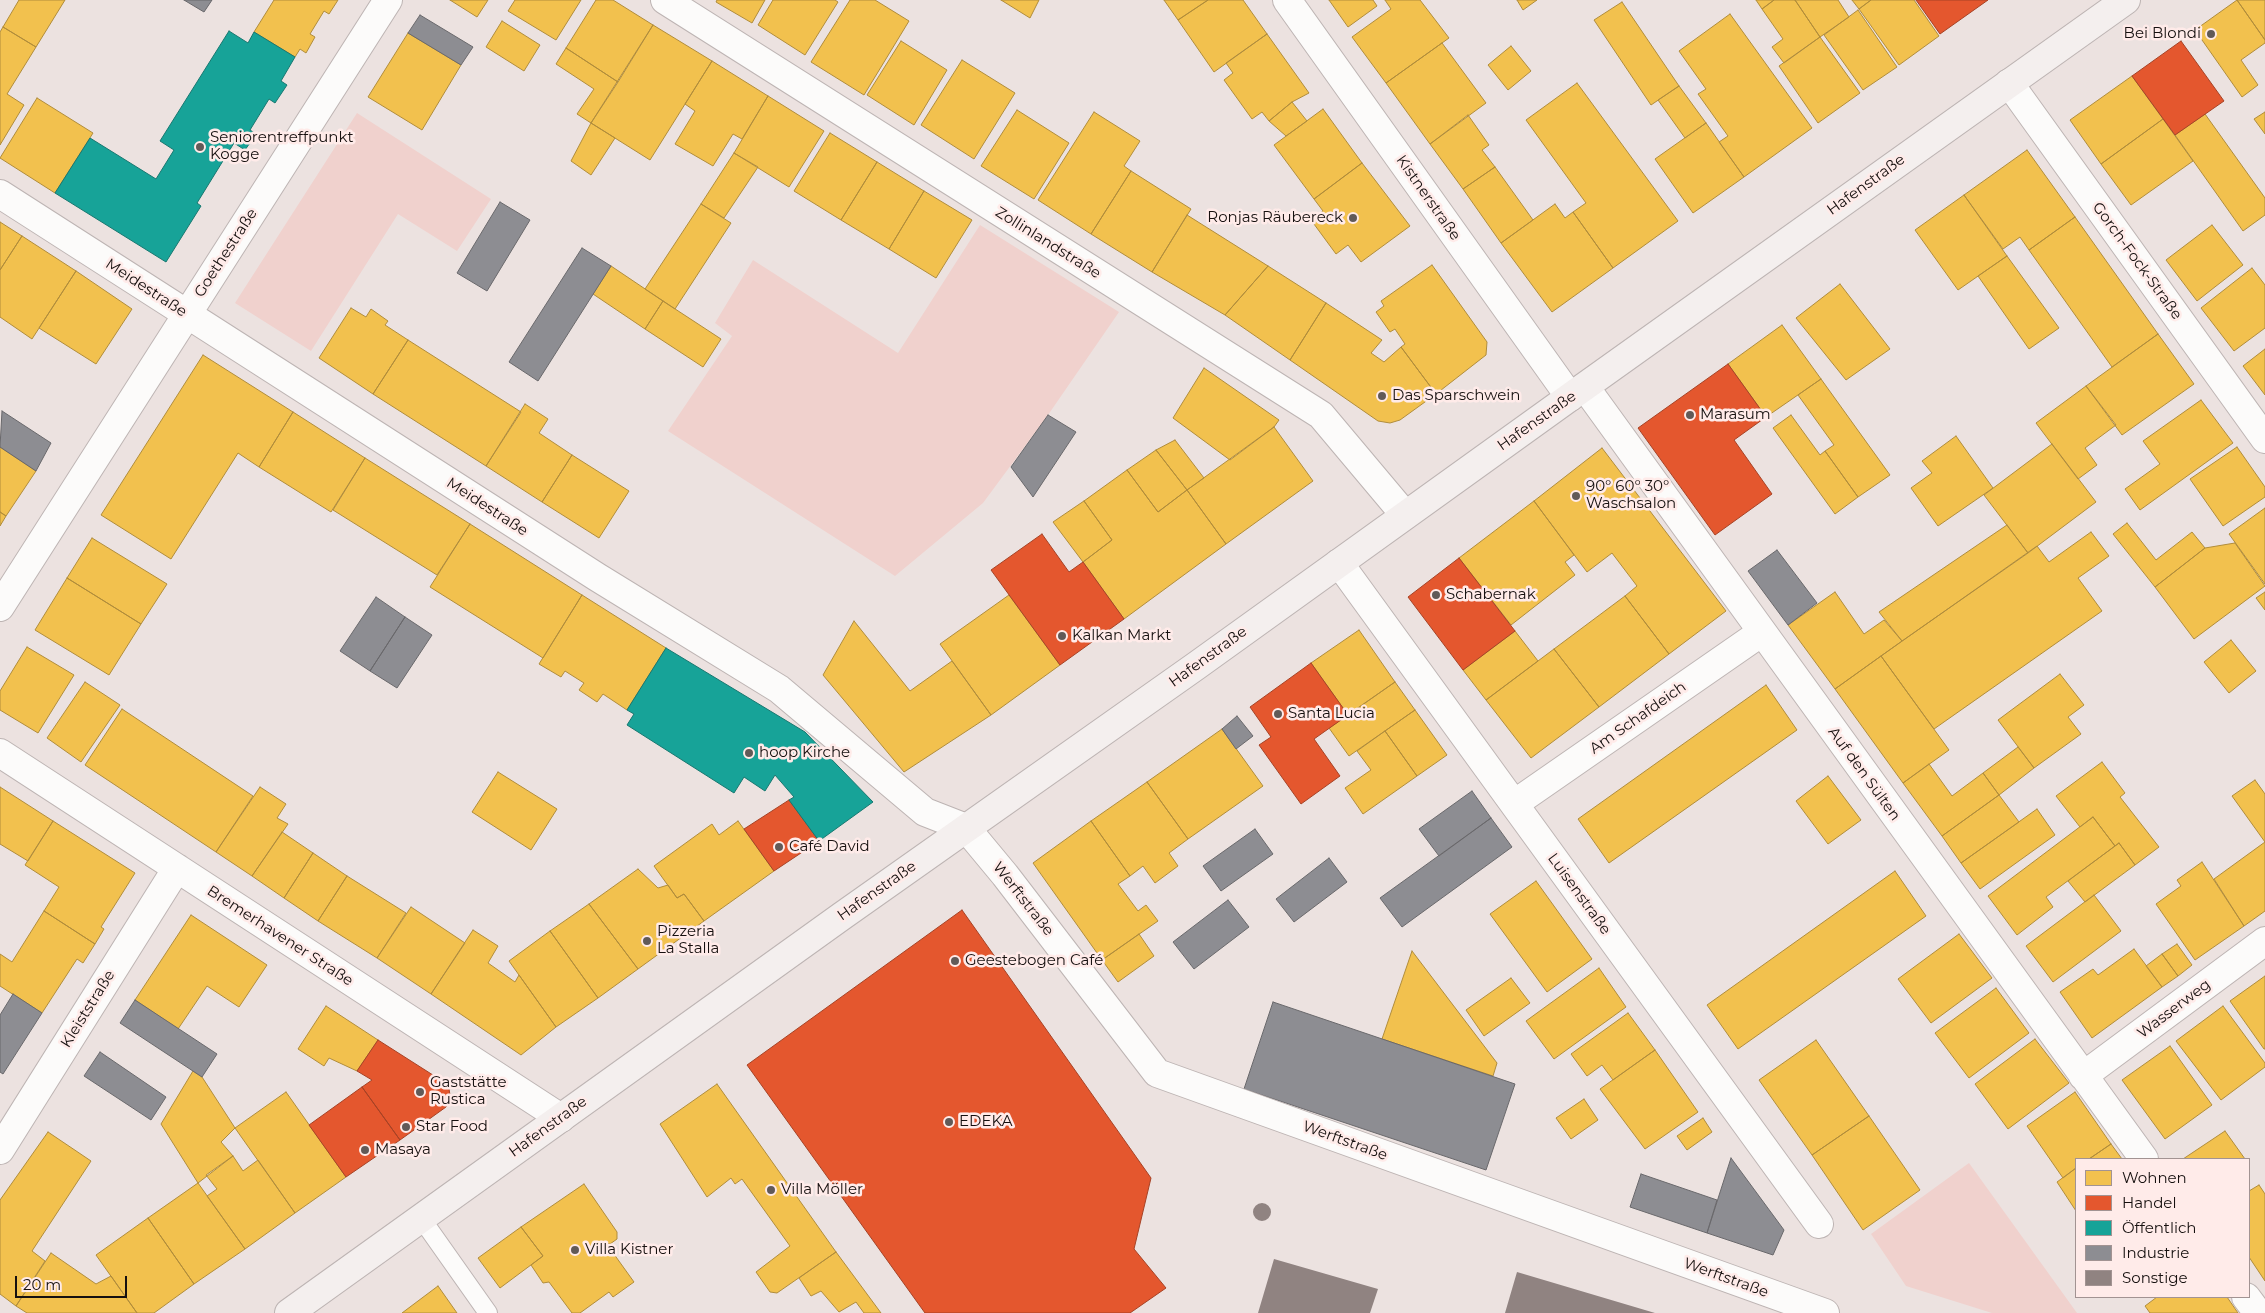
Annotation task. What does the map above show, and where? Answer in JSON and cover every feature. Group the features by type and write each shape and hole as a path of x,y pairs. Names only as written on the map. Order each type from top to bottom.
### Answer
{"main road":[{"name":"Hafenstraße","path":"289,1313 2126,0"}],"street":[{"name":"Goethestraße","path":"0,608 388,0"},
{"name":"Zollinlandstraße","path":"665,0 1321,415 1405,515"},
{"name":"Kistnerstraße","path":"1287,0 1577,392"},
{"name":"Gorch-Fock-Straße","path":"2009,83 2265,439"},
{"name":"Meidestraße","path":"0,194 597,577 778,689 925,812 966,828"},
{"name":"Auf den Sülten","path":"1577,392 1762,632 2143,1158"},
{"name":"Luisenstraße","path":"1339,563 1819,1224"},
{"name":"Am Schafdeich","path":"1514,804 1762,632"},
{"name":"Bremerhavener Straße","path":"0,753 561,1118"},
{"name":"Werftstraße","path":"966,828 1005,874 1157,1074 1825,1313"},
{"name":"Kleiststraße","path":"0,1150 177,868"},
{"name":"Wasserweg","path":"2083,1076 2265,941"},
{"path":"2247,1298 2258,1313"}],"lane":[{"path":"421,1218 488,1313"}],"shaded area":[{"path":"357,113 491,199 457,251 398,214 311,351 235,303"},
{"path":"980,225 1119,312 1048,415 983,503 895,576 668,431 732,336 715,323 753,260 898,353"},
{"path":"1969,1163 2077,1313 1992,1313 1906,1286 1871,1234"}],"building: Wohnen":[{"path":"19,0 65,0 36,47 3,27"},
{"path":"274,0 338,0 329,14 324,11 310,34 315,37 306,53 300,49 295,57 254,32"},
{"path":"450,0 488,0 477,17"},
{"path":"515,0 581,0 556,40 508,11"},
{"path":"596,0 613,0 653,25 618,82 566,48"},
{"path":"717,0 765,0 752,23 716,2"},
{"path":"773,0 835,0 838,2 805,55 758,25"},
{"path":"850,0 875,0 909,21 864,95 811,62"},
{"path":"1001,0 1039,0 1030,18"},
{"path":"1164,0 1208,0 1178,20"},
{"path":"1208,0 1243,0 1267,34 1214,72 1178,20"},
{"path":"1329,0 1373,0 1377,6 1348,27"},
{"path":"1385,0 1420,0 1449,38 1386,83 1352,37 1391,9"},
{"path":"1517,0 1537,0 1523,10"},
{"path":"1756,0 1774,0 1762,9"},
{"path":"1774,0 1795,0 1820,37 1784,63 1772,47 1783,39 1762,9"},
{"path":"1795,0 1838,0 1849,17 1820,37"},
{"path":"1852,0 1871,0 1859,9"},
{"path":"1871,0 1914,0 1939,36 1899,65 1859,9"},
{"path":"2237,0 2265,0 2265,40"},
{"path":"2237,0 2265,40 2265,43 2241,60 2258,85 2242,97 2195,30"},
{"path":"1622,2 1679,86 1651,105 1594,20"},
{"path":"1858,10 1897,67 1863,90 1824,35"},
{"path":"1730,14 1812,128 1744,177 1719,142 1728,136 1698,94 1706,89 1679,51"},
{"path":"502,21 540,45 524,71 486,47"},
{"path":"653,25 712,61 650,160 591,123"},
{"path":"3,27 36,47 7,94 24,105 0,145 0,32"},
{"path":"408,33 461,65 422,130 368,97"},
{"path":"1267,34 1309,93 1292,102 1269,121 1262,112 1252,119 1224,80 1233,73 1226,63"},
{"path":"1820,37 1860,93 1818,123 1779,66"},
{"path":"901,41 947,70 914,125 867,95"},
{"path":"1442,43 1486,103 1430,144 1386,83"},
{"path":"1511,46 1531,71 1508,90 1488,65"},
{"path":"566,48 618,82 591,123 577,114 594,89 556,64"},
{"path":"962,60 1015,93 974,159 921,125"},
{"path":"712,61 768,96 742,139 733,134 713,166 675,144 695,111 685,104"},
{"path":"2132,76 2163,119 2101,164 2070,120"},
{"path":"1577,83 1678,221 1613,268 1573,212 1586,203 1526,120"},
{"path":"1679,86 1706,123 1685,138 1658,100"},
{"path":"768,96 824,131 789,187 734,153"},
{"path":"37,98 93,133 55,193 0,158"},
{"path":"1292,102 1307,121 1286,136 1269,121"},
{"path":"1323,109 1362,163 1314,199 1274,145"},
{"path":"1017,110 1069,143 1034,199 981,166"},
{"path":"1094,112 1140,141 1124,166 1131,171 1091,234 1038,200"},
{"path":"2265,112 2265,134 2254,119"},
{"path":"2205,114 2265,198 2265,215 2243,231 2175,135"},
{"path":"1468,115 1489,145 1482,150 1495,167 1463,189 1430,144"},
{"path":"2163,119 2193,161 2131,205 2101,164"},
{"path":"591,123 615,138 591,175 571,161"},
{"path":"1706,123 1744,177 1693,213 1655,159"},
{"path":"830,133 877,162 841,220 794,191"},
{"path":"2027,150 2075,217 2029,250 2020,237 2003,249 1964,195"},
{"path":"734,153 758,167 724,218 701,204"},
{"path":"877,162 924,191 889,249 841,220"},
{"path":"1362,163 1410,226 1361,262 1348,245 1336,254 1311,220 1323,211 1314,199"},
{"path":"1495,167 1533,220 1501,243 1463,189"},
{"path":"1131,171 1191,209 1152,272 1091,234"},
{"path":"924,191 972,220 936,278 889,249"},
{"path":"1964,195 2007,256 1958,290 1915,230"},
{"path":"701,204 731,223 675,309 645,289"},
{"path":"1555,204 1565,218 1573,212 1613,268 1552,312 1501,243"},
{"path":"1187,215 1268,266 1225,315 1152,272"},
{"path":"2075,217 2158,334 2112,367 2029,250"},
{"path":"0,222 22,236 0,270"},
{"path":"2212,225 2243,265 2197,301 2166,260"},
{"path":"22,236 76,271 32,339 0,317 0,270"},
{"path":"2007,256 2059,328 2029,349 1978,276"},
{"path":"1432,265 1487,342 1486,355 1436,394 1401,347 1405,344 1395,329 1390,332 1376,312 1384,306 1381,301"},
{"path":"611,266 663,301 645,329 593,294"},
{"path":"1268,266 1326,303 1290,360 1225,315"},
{"path":"2252,268 2265,285 2265,328 2234,351 2201,308"},
{"path":"76,271 132,309 96,364 39,328"},
{"path":"1840,284 1890,349 1846,380 1796,318"},
{"path":"663,301 721,339 703,367 645,329"},
{"path":"1326,303 1382,340 1371,353 1384,362 1401,347 1436,394 1400,420 1390,423 1378,421 1290,360"},
{"path":"351,308 366,317 371,309 388,321 385,325 408,340 373,394 319,358"},
{"path":"1782,325 1821,379 1766,417 1728,364"},
{"path":"2158,334 2194,384 2122,435 2086,386"},
{"path":"408,340 521,412 486,466 373,394"},
{"path":"2265,349 2265,395 2243,366"},
{"path":"203,355 293,412 259,467 238,453 171,559 101,515"},
{"path":"1204,368 1279,420 1274,427 1230,460 1173,418"},
{"path":"1821,379 1890,475 1858,497 1825,451 1834,445 1798,395"},
{"path":"2086,386 2116,425 2085,448 2097,465 2078,479 2036,423"},
{"path":"2201,400 2233,443 2140,510 2125,489 2160,464 2143,441"},
{"path":"525,404 548,419 539,433 572,455 542,502 486,466"},
{"path":"293,412 365,458 331,512 259,467"},
{"path":"1791,415 1820,455 1825,451 1858,497 1835,514 1773,428"},
{"path":"1274,427 1313,481 1226,544 1187,490"},
{"path":"1956,436 1993,488 1938,526 1911,488 1932,473 1922,461"},
{"path":"1175,440 1204,478 1187,490 1156,450"},
{"path":"2052,444 2096,502 2028,553 1984,495"},
{"path":"0,447 36,471 6,516 0,512"},
{"path":"2237,447 2265,487 2265,497 2223,526 2190,479"},
{"path":"1602,448 1726,611 1669,654 1625,596 1637,586 1612,553 1587,572 1534,501"},
{"path":"1156,450 1187,490 1158,512 1127,470"},
{"path":"572,455 629,491 599,538 542,502"},
{"path":"365,458 470,524 437,575 333,510"},
{"path":"1127,470 1158,512 1187,490 1226,544 1124,619 1083,562 1112,540 1084,501"},
{"path":"1084,501 1112,540 1083,562 1053,522"},
{"path":"1534,501 1574,555 1565,562 1575,575 1511,625 1459,558"},
{"path":"2265,508 2265,584 2229,534"},
{"path":"0,512 6,516 0,526"},
{"path":"2127,523 2156,560 2192,532 2205,548 2155,587 2113,534"},
{"path":"470,524 582,595 543,658 430,587"},
{"path":"2007,525 2028,553 1902,641 1879,612"},
{"path":"2091,532 2109,556 2078,578 2102,611 1934,729 1881,656 2037,546 2049,562"},
{"path":"92,538 167,584 141,624 67,578"},
{"path":"2235,543 2265,586 2194,639 2155,587 2205,548"},
{"path":"67,578 141,624 109,675 35,630"},
{"path":"1835,592 1864,634 1884,620 1902,641 1835,689 1788,625"},
{"path":"2265,592 2265,610 2256,598"},
{"path":"582,595 666,648 627,710 603,694 597,702 579,690 584,683 565,671 561,677 539,664"},
{"path":"1009,595 1060,665 991,715 940,644"},
{"path":"1625,596 1669,654 1599,707 1554,649"},
{"path":"854,621 910,691 952,661 991,715 904,772 823,675"},
{"path":"1359,630 1395,682 1348,715 1311,663"},
{"path":"1515,631 1538,661 1486,700 1463,670"},
{"path":"2231,640 2256,671 2229,693 2204,662"},
{"path":"27,647 74,675 38,733 0,710 0,691"},
{"path":"1554,649 1599,707 1531,758 1486,700"},
{"path":"1881,656 1949,750 1903,783 1835,689"},
{"path":"2060,674 2084,705 2068,717 2081,734 2034,768 1998,720"},
{"path":"85,682 120,705 81,762 47,738"},
{"path":"1395,682 1415,710 1349,756 1329,728"},
{"path":"1766,685 1797,730 1609,863 1578,819"},
{"path":"122,709 253,796 216,852 85,765"},
{"path":"1415,710 1447,755 1417,776 1385,731"},
{"path":"1222,729 1263,786 1188,839 1147,782"},
{"path":"1385,731 1417,776 1363,814 1345,788 1371,770 1357,751"},
{"path":"2018,747 2034,768 1999,795 1983,773"},
{"path":"2102,762 2125,793 2120,797 2159,847 2135,865 2119,843 2115,846 2093,817 2080,827 2056,796"},
{"path":"1929,764 1952,796 1983,773 1999,795 1942,836 1903,783"},
{"path":"498,772 557,809 531,850 472,812"},
{"path":"1828,776 1861,820 1828,844 1796,801"},
{"path":"2255,780 2265,794 2265,842 2232,796"},
{"path":"1147,782 1188,839 1169,853 1178,866 1155,883 1143,866 1130,876 1091,821"},
{"path":"0,787 53,821 28,861 0,844"},
{"path":"260,787 286,804 277,818 288,824 252,876 216,852"},
{"path":"1999,795 2019,822 1961,863 1942,836"},
{"path":"2037,809 2055,835 1980,889 1961,863"},
{"path":"2093,817 2115,846 2046,897 2053,907 2017,935 1988,896"},
{"path":"53,821 135,873 101,927 104,929 95,944 44,911 59,887 25,865"},
{"path":"738,821 774,871 704,921 684,894 677,898 654,866 712,824 719,835"},
{"path":"1091,821 1130,876 1118,884 1138,911 1146,905 1158,921 1102,960 1033,863"},
{"path":"282,832 313,853 284,898 252,876"},
{"path":"2265,842 2265,911 2244,926 2214,879"},
{"path":"2119,843 2135,865 2085,902 2068,881"},
{"path":"313,853 347,876 318,921 284,898"},
{"path":"2202,862 2244,926 2195,960 2156,904 2181,886 2177,880"},
{"path":"638,869 658,888 668,885 677,898 684,894 704,921 638,969 589,904"},
{"path":"1895,871 1926,916 1738,1049 1707,1005"},
{"path":"347,876 406,913 377,958 318,921"},
{"path":"1536,881 1592,959 1547,992 1490,914"},
{"path":"2094,895 2121,931 2053,982 2026,946"},
{"path":"589,904 638,969 598,998 550,931"},
{"path":"411,907 465,943 431,994 377,958"},
{"path":"44,911 95,944 83,963 77,959 42,1013 0,986 0,954 12,962"},
{"path":"191,915 267,965 239,1007 207,986 178,1029 135,1000"},
{"path":"473,930 498,946 488,963 515,982 519,975 556,1027 521,1055 431,994"},
{"path":"550,931 598,998 556,1027 509,961"},
{"path":"1139,934 1154,956 1118,982 1102,960"},
{"path":"1959,934 1992,978 1931,1023 1898,979"},
{"path":"2177,944 2192,965 2178,976 2162,954"},
{"path":"2134,949 2162,987 2092,1038 2060,992 2093,969 2098,975"},
{"path":"1412,951 1497,1063 1493,1076 1382,1039"},
{"path":"2162,954 2178,976 2162,987 2146,966"},
{"path":"1599,968 1626,1007 1554,1059 1526,1021"},
{"path":"2265,976 2265,1049 2264,1049 2230,1001"},
{"path":"1511,978 1530,1003 1484,1036 1466,1010"},
{"path":"1996,988 2029,1033 1969,1078 1935,1033"},
{"path":"326,1006 378,1040 357,1071 329,1058 324,1066 298,1049"},
{"path":"2223,1006 2265,1063 2265,1067 2221,1100 2176,1041"},
{"path":"1628,1013 1655,1050 1613,1080 1602,1065 1587,1076 1571,1054"},
{"path":"2035,1039 2069,1083 2008,1129 1975,1084"},
{"path":"1816,1040 1869,1116 1812,1155 1759,1080"},
{"path":"2170,1046 2212,1105 2165,1139 2122,1080"},
{"path":"1655,1050 1698,1112 1645,1149 1600,1089"},
{"path":"193,1071 202,1077 235,1128 221,1142 233,1156 198,1183 161,1124"},
{"name":"Villa Möller","path":"717,1084 836,1252 777,1293 770,1292 756,1272 790,1246 742,1179 735,1184 731,1178 707,1197 660,1124"},
{"path":"286,1092 346,1177 295,1213 235,1128"},
{"path":"2075,1092 2111,1144 2090,1158 2075,1158 2075,1169 2063,1178 2027,1126"},
{"path":"1584,1099 1598,1120 1571,1139 1556,1118"},
{"path":"1869,1116 1920,1190 1863,1230 1812,1155"},
{"path":"1703,1118 1712,1132 1687,1150 1677,1136"},
{"path":"2225,1131 2244,1158 2184,1158"},
{"path":"48,1132 91,1161 32,1251 45,1261 16,1306 0,1294 0,1200"},
{"path":"2111,1144 2121,1158 2090,1158"},
{"path":"233,1156 243,1171 258,1160 295,1213 245,1249 207,1196 217,1189 206,1175"},
{"path":"2075,1169 2075,1209 2057,1182"},
{"path":"198,1183 245,1249 194,1284 148,1218"},
{"name":"Villa Kistner","path":"584,1184 617,1232 617,1239 610,1244 606,1243 634,1282 613,1297 609,1292 580,1313 572,1313 549,1282 543,1283 531,1265 543,1256 521,1227"},
{"path":"2259,1185 2265,1194 2265,1281 2250,1258 2250,1190"},
{"path":"148,1218 194,1284 154,1313 137,1313 96,1255"},
{"path":"521,1227 543,1256 500,1288 478,1258"},
{"path":"836,1252 881,1313 864,1313 856,1302 839,1312 821,1291 811,1296 799,1278"},
{"path":"51,1253 96,1284 111,1276 137,1313 27,1313 16,1306"},
{"path":"438,1286 457,1313 402,1313"},
{"path":"2156,1298 2228,1298 2238,1313 2150,1313 2145,1306"}],"building: Handel":[{"path":"1916,0 1988,0 1940,34"},
{"path":"2181,41 2224,101 2175,135 2132,76"},
{"path":"1728,364 1766,417 1734,440 1772,494 1715,535 1638,428"},
{"path":"1042,534 1069,572 1083,562 1124,619 1060,665 991,570"},
{"path":"1459,558 1515,631 1463,670 1408,597"},
{"path":"1311,663 1348,715 1314,739 1340,776 1301,804 1259,745 1271,737 1250,707"},
{"path":"789,800 819,841 774,871 744,829"},
{"name":"EDEKA","path":"962,910 1151,1178 1134,1249 1166,1288 1130,1313 925,1313 747,1065"},
{"path":"378,1040 447,1084 449,1089 450,1095 446,1107 400,1140 362,1087 372,1080 357,1071"},
{"path":"362,1087 400,1140 346,1177 309,1125"}],"building: Öffentlich":[{"name":"Seniorentreffpunkt Kogge","path":"229,31 248,43 254,32 295,57 281,81 287,85 275,103 269,99 250,130 256,134 245,150 234,143 197,203 201,206 166,262 55,193 90,138 156,179 174,150 160,141"},
{"name":"hoop Kirche","path":"666,648 805,732 873,802 819,841 789,800 794,797 775,775 765,791 744,777 734,793 627,725 634,714 627,710"}],"building: Industrie":[{"path":"184,0 212,0 204,12"},
{"path":"420,15 473,47 461,65 408,33"},
{"path":"500,202 530,220 487,291 457,273"},
{"path":"582,248 611,266 538,381 509,362"},
{"path":"2,411 51,443 36,471 0,447"},
{"path":"1048,415 1076,432 1033,497 1011,467"},
{"path":"1777,550 1817,603 1788,625 1748,571"},
{"path":"376,597 405,617 370,671 340,651"},
{"path":"405,617 432,635 397,688 370,671"},
{"path":"1237,716 1253,736 1236,749 1222,729"},
{"path":"1472,791 1491,818 1439,856 1419,829"},
{"path":"1491,818 1512,847 1402,927 1380,898"},
{"path":"1255,829 1273,854 1221,891 1203,866"},
{"path":"1329,858 1347,882 1294,922 1276,899"},
{"path":"1228,900 1249,927 1194,969 1173,942"},
{"path":"13,994 42,1013 3,1074 0,1072 0,1015"},
{"path":"135,1000 217,1054 202,1077 120,1023"},
{"path":"1273,1002 1515,1084 1486,1170 1244,1089"},
{"path":"100,1052 166,1097 151,1120 84,1076"},
{"path":"1731,1158 1784,1230 1773,1255 1707,1233"},
{"path":"1641,1174 1717,1200 1707,1233 1630,1207"}],"building: Sonstige":[{"path":"1262,1203 1268,1206 1271,1212 1268,1218 1262,1221 1256,1218 1253,1212 1256,1206"},
{"path":"1274,1259 1378,1289 1370,1313 1258,1313"},
{"path":"1517,1272 1655,1313 1505,1313"}],"place":[{"name":"Bei Blondi","path":"2211,34"},
{"name":"Seniorentreffpunkt Kogge","path":"200,147"},
{"name":"Ronjas Räubereck","path":"1353,218"},
{"name":"Das Sparschwein","path":"1382,396"},
{"name":"Marasum","path":"1690,415"},
{"name":"90° 60° 30° Waschsalon","path":"1576,496"},
{"name":"Schabernak","path":"1436,595"},
{"name":"Kalkan Markt","path":"1062,636"},
{"name":"Santa Lucia","path":"1278,714"},
{"name":"hoop Kirche","path":"749,753"},
{"name":"Café David","path":"779,847"},
{"name":"Pizzeria La Stalla","path":"647,941"},
{"name":"Geestebogen Café","path":"955,961"},
{"name":"Gaststätte Rustica","path":"420,1092"},
{"name":"EDEKA","path":"949,1122"},
{"name":"Star Food","path":"406,1127"},
{"name":"Masaya","path":"365,1150"},
{"name":"Villa Möller","path":"771,1190"},
{"name":"Villa Kistner","path":"575,1250"}]}
